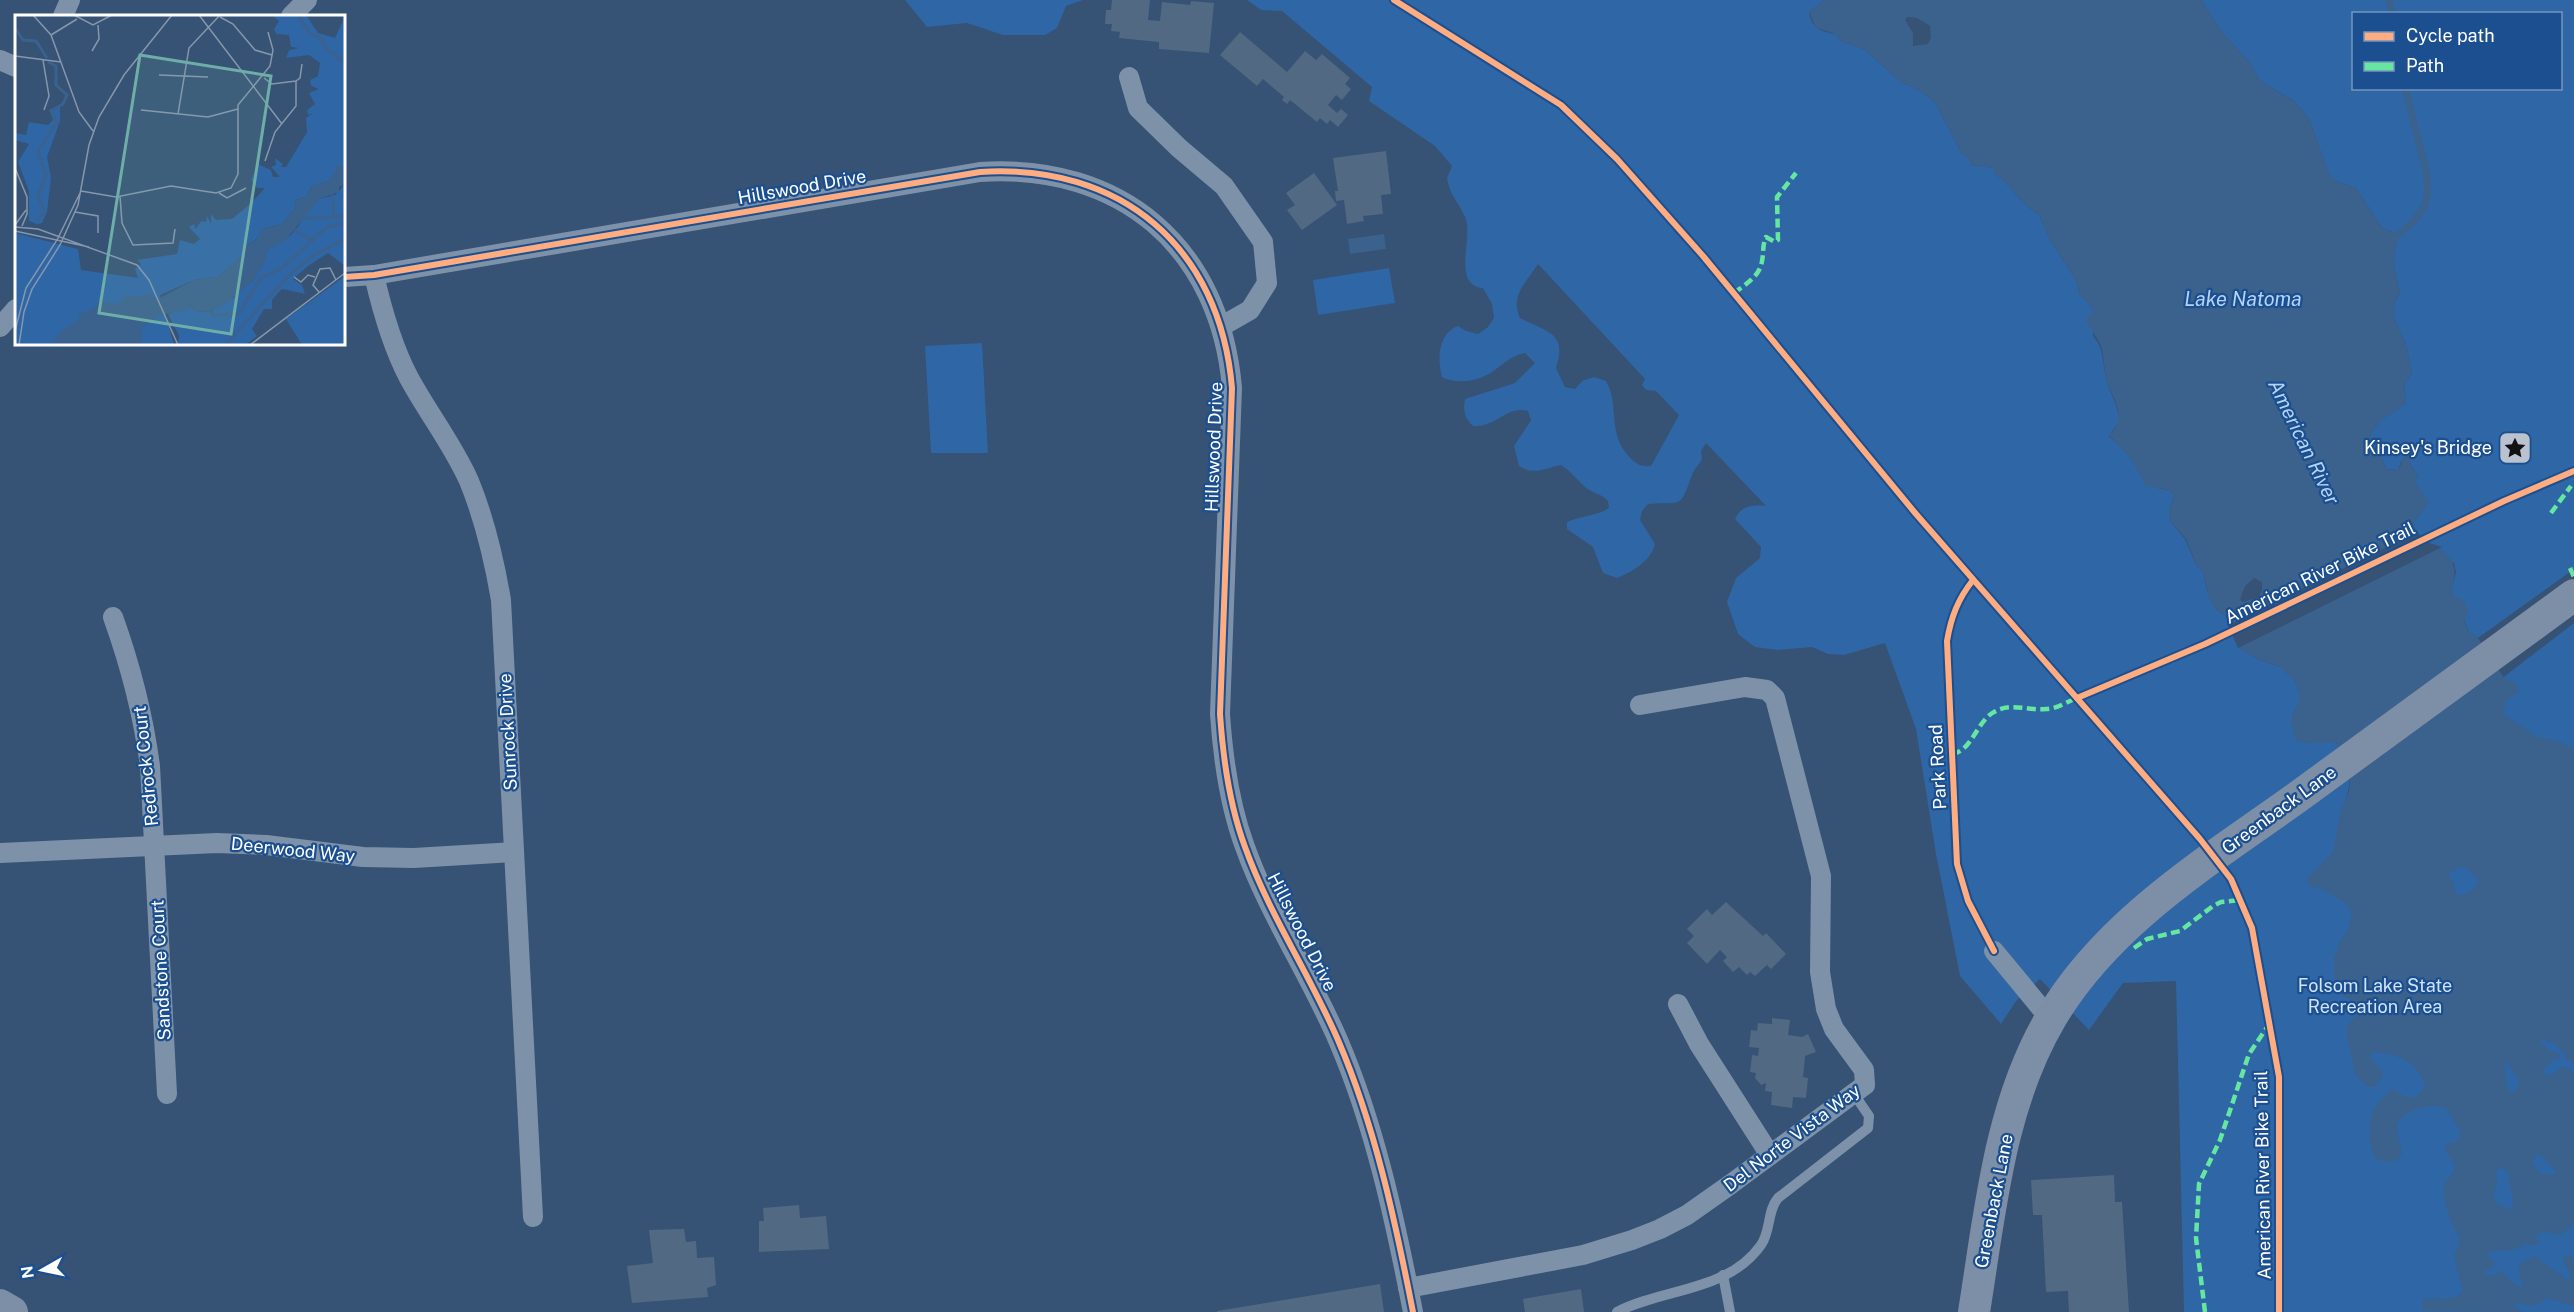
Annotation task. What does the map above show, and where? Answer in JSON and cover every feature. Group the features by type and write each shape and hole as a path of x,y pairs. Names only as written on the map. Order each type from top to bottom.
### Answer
{"main road":[{"name":"Greenback Lane","path":"1974,1312 1994,1188 2005,1136 2018,1092 2050,1019 2074,983 2105,947 2180,881 2574,595"},
{"path":"0,1305 12,1312"}],"street":[{"path":"63,15 70,0"},
{"path":"292,15 307,0"},
{"path":"0,60 15,67"},
{"path":"1129,77 1138,108 1179,148 1224,186 1263,242 1267,283 1250,310 1222,326"},
{"name":"Hillswood Drive","path":"345,277 374,275 980,172 1011,170 1042,172 1073,179 1102,190 1129,205 1155,224 1196,270 1211,297 1230,357 1232,388 1220,714 1223,759 1232,803 1244,846 1262,888 1310,979 1339,1042 1363,1107 1382,1173 1413,1312"},
{"name":"Sunrock Drive","path":"374,275 382,310 409,378 450,443 468,480 483,519 494,559 501,600 533,1217"},
{"path":"0,327 15,310"},
{"name":"Redrock Court","path":"113,617 130,665 143,715 150,766 154,846"},
{"name":"Del Norte Vista Way","path":"1408,1288 1583,1255 1632,1240 1686,1215 1863,1087 1866,1076 1834,1029 1826,1009 1820,972 1821,876 1775,698 1767,690 1745,687 1640,705"},
{"name":"Deerwood Way","path":"0,853 217,843 266,845 363,857 414,858 514,852"},
{"name":"Sandstone Court","path":"154,846 167,1094"},
{"path":"1994,951 2050,1019"},
{"path":"1678,1004 1699,1044 1770,1155"}],"lane":[{"path":"1617,1312 1692,1288 1723,1275 1760,1246 1765,1237 1773,1206 1778,1198 1868,1128 1869,1116 1854,1094"},
{"path":"1723,1275 1730,1312"}],"green space":[{"path":"905,0 1083,0 1066,6 1057,28 1045,35 1003,35 967,23 927,27"},
{"name":"Folsom Lake State Recreation Area","path":"1247,0 1825,0 1809,12 1815,25 1826,32 1836,34 1841,41 1864,49 1901,82 1919,90 1935,102 1962,154 1969,158 1972,165 1994,168 1995,174 2027,206 2039,214 2049,238 2076,280 2080,295 2094,309 2093,336 2101,352 2107,381 2120,421 2109,436 2129,456 2147,483 2169,490 2174,495 2169,511 2171,522 2185,539 2197,566 2203,572 2207,590 2216,609 2226,616 2242,650 2260,660 2281,667 2294,680 2299,691 2299,703 2292,716 2315,742 2336,742 2348,769 2349,783 2346,798 2574,623 2574,1312 2184,1312 2176,981 2123,983 2089,1030 2040,979 2016,1001 2001,1024 1960,976 1936,854 1916,729 1885,643 1844,655 1828,654 1812,647 1777,650 1755,647 1738,634 1727,602 1736,578 1760,558 1761,547 1735,519 1744,508 1766,506 1706,443 1701,451 1702,459 1682,499 1674,503 1648,504 1642,511 1640,520 1655,544 1649,556 1635,569 1617,578 1603,573 1593,547 1567,529 1567,522 1604,511 1609,508 1608,501 1587,488 1561,465 1535,471 1519,466 1514,446 1531,420 1528,411 1517,410 1478,426 1473,426 1465,414 1465,399 1515,383 1535,363 1525,353 1511,358 1487,375 1474,380 1454,381 1442,377 1440,355 1446,335 1458,326 1478,334 1488,327 1494,318 1492,304 1483,288 1473,285 1468,278 1465,259 1467,226 1447,178 1452,166 1435,146 1369,101 1372,87 1282,11 1261,10","holes":["1538,264 1645,379 1642,385 1646,390 1656,391 1679,415 1651,466 1635,462 1621,445 1617,436 1612,399 1606,381 1594,377 1582,381 1575,389 1565,387 1556,368 1559,356 1557,340 1546,330 1520,318 1517,310 1518,296 1524,283"]},
{"path":"2201,0 2574,0 2574,569 2478,638 2469,632 2464,621 2466,615 2464,601 2455,598 2451,590 2456,573 2454,563 2421,541 2413,530 2414,522 2425,508 2415,481 2418,476 2409,458 2401,462 2398,470 2386,469 2380,455 2369,445 2370,437 2377,425 2406,403 2404,385 2412,372 2406,345 2393,315 2395,301 2400,293 2393,262 2397,240 2393,232 2382,228 2356,188 2330,177 2309,119 2294,101 2259,80 2251,64 2223,34"},
{"path":"1389,268 1395,303 1318,315 1313,280"},
{"path":"982,343 988,453 931,453 925,346"}],"water":[{"name":"Lake Natoma","path":"1825,0 2201,0 2223,34 2251,64 2259,80 2294,101 2309,119 2330,176 2340,183 2356,188 2382,228 2393,232 2397,240 2393,262 2400,293 2395,301 2393,315 2406,345 2412,372 2404,385 2406,403 2377,425 2370,437 2369,445 2380,455 2386,469 2398,470 2405,456 2409,458 2418,476 2415,481 2428,503 2415,519 2412,531 2417,538 2444,553 2452,561 2455,573 2451,590 2455,597 2464,601 2468,612 2464,622 2469,632 2478,638 2504,678 2515,683 2520,692 2506,700 2503,714 2537,737 2561,742 2574,749 2574,1064 2565,1058 2564,1053 2552,1041 2540,1040 2550,1052 2555,1051 2561,1056 2560,1059 2556,1058 2542,1070 2546,1075 2550,1076 2564,1066 2574,1073 2574,1224 2560,1235 2542,1231 2535,1237 2540,1242 2532,1246 2528,1243 2512,1250 2495,1250 2489,1253 2486,1255 2495,1263 2492,1269 2484,1270 2484,1274 2491,1276 2502,1272 2518,1286 2525,1286 2519,1276 2519,1264 2535,1256 2567,1280 2571,1276 2562,1259 2567,1255 2573,1257 2574,1306 2546,1298 2531,1305 2514,1302 2514,1306 2522,1312 2423,1311 2421,1305 2424,1299 2450,1299 2463,1291 2454,1256 2459,1245 2459,1237 2450,1219 2443,1192 2444,1185 2456,1168 2445,1148 2448,1143 2454,1143 2459,1138 2460,1130 2446,1108 2425,1107 2409,1112 2399,1122 2397,1132 2402,1153 2397,1160 2390,1162 2376,1159 2371,1149 2370,1123 2379,1102 2393,1089 2405,1097 2416,1097 2425,1087 2423,1078 2412,1065 2397,1056 2379,1052 2371,1052 2370,1057 2383,1074 2375,1087 2369,1087 2355,1075 2347,1036 2348,1026 2358,1013 2358,1007 2355,1002 2340,994 2334,980 2334,959 2341,939 2349,928 2352,912 2347,904 2324,890 2308,885 2307,879 2333,852 2340,814 2350,783 2345,756 2336,742 2304,743 2296,740 2291,723 2299,703 2299,691 2294,680 2281,667 2260,660 2242,650 2226,616 2210,601 2203,572 2197,566 2186,539 2171,522 2169,511 2174,495 2169,490 2146,486 2130,457 2109,435 2115,429 2119,416 2106,376 2102,348 2086,320 2094,309 2080,295 2076,280 2049,238 2039,214 2022,201 1995,174 1993,168 1972,165 1969,158 1962,154 1935,102 1919,90 1901,82 1864,49 1841,41 1836,34 1816,28 1809,12","holes":["1907,17 1917,18 1930,26 1931,37 1928,44 1913,46 1913,33 1905,20","2254,578 2262,582 2259,597 2243,602 2240,599 2245,586","2461,866 2468,868 2478,880 2472,891 2459,895 2454,891 2455,884 2449,877 2449,873","2506,1060 2520,1084 2512,1094 2506,1085","2537,1154 2541,1155 2556,1171 2555,1174 2540,1174 2532,1162","2499,1168 2509,1173 2513,1207 2509,1209 2497,1204 2493,1194 2497,1182 2496,1172"]},
{"path":"1384,234 1386,249 1350,254 1348,239"}],"pier":[{"path":"2417,532 2427,542 2442,547 2238,648 2228,625"}],"building":[{"path":"1112,0 1150,0 1148,20 1160,21 1162,2 1190,5 1191,1 1214,3 1209,53 1159,49 1159,42 1119,38 1120,32 1111,31 1112,24 1105,24 1106,10 1111,10"},
{"path":"1240,32 1287,72 1305,51 1316,60 1322,54 1350,78 1345,84 1351,89 1342,100 1336,95 1328,105 1337,113 1341,109 1348,115 1338,127 1330,120 1327,124 1320,118 1317,122 1290,100 1287,104 1282,100 1284,97 1263,79 1257,86 1220,55"},
{"path":"1386,151 1391,194 1381,195 1383,214 1363,216 1364,221 1347,224 1344,200 1336,201 1335,191 1338,191 1333,158"},
{"path":"1314,173 1337,205 1302,230 1287,210 1295,205 1286,193"},
{"path":"1726,902 1763,936 1766,933 1786,954 1771,969 1767,965 1755,976 1750,972 1747,975 1739,967 1733,972 1723,961 1727,957 1720,950 1707,964 1687,943 1694,936 1687,929 1707,909 1712,915"},
{"path":"1772,1018 1790,1020 1788,1035 1802,1037 1808,1034 1816,1052 1805,1056 1803,1077 1808,1078 1806,1098 1793,1097 1792,1108 1771,1105 1772,1092 1765,1091 1766,1083 1761,1085 1755,1078 1756,1073 1750,1072 1752,1055 1758,1056 1759,1048 1749,1047 1751,1030 1757,1031 1758,1023 1772,1024"},
{"path":"2114,1175 2115,1202 2122,1202 2129,1312 2069,1312 2068,1291 2046,1292 2042,1215 2033,1215 2031,1180"},
{"path":"799,1205 800,1218 826,1216 829,1249 759,1252 759,1221 764,1221 763,1208"},
{"path":"684,1229 686,1242 696,1241 697,1258 714,1257 716,1285 707,1288 708,1297 632,1303 627,1266 653,1263 649,1230"},
{"path":"1380,1284 1384,1312 1217,1312 1217,1311"},
{"path":"1581,1289 1584,1312 1525,1312 1523,1299"}],"waterway":[{"path":"2389,0 2392,12"},
{"path":"2389,241 2411,224 2420,213 2424,207 2428,190 2424,162 2406,90"}],"marked path":[{"path":"1734,293 1752,279 1761,266 1766,237 1775,242 1778,240 1777,197 1796,173"},
{"path":"2551,513 2571,486"},
{"path":"2570,568 2574,577"},
{"path":"1952,754 1965,747 1988,716 2000,709 2013,707 2050,709 2077,698"},
{"path":"2134,948 2147,939 2180,931 2221,902 2241,900"},
{"path":"2205,1312 2196,1238 2199,1184 2220,1140 2249,1054 2270,1023"}],"cycle path":[{"name":"American River Bike Trail","path":"1394,0 1561,105 1617,159 1703,256 1916,514 2200,839 2231,879 2252,928 2279,1077 2279,1312"},
{"path":"345,277 374,275 980,172 1031,173 1077,182 1119,199 1154,224 1184,255 1207,294 1224,338 1232,388 1220,714 1231,798 1255,872 1327,1016 1363,1106 1383,1174 1413,1312"},
{"name":"American River Bike Trail","path":"2077,698 2205,644 2504,501 2574,471"},
{"name":"Park Road","path":"1973,580 1956,609 1947,641 1957,864 1968,901 1994,951"}],"place":[{"name":"Kinsey's Bridge","path":"2515,448"}],"water label":[{"name":"American River","path":"2304,442"}]}
